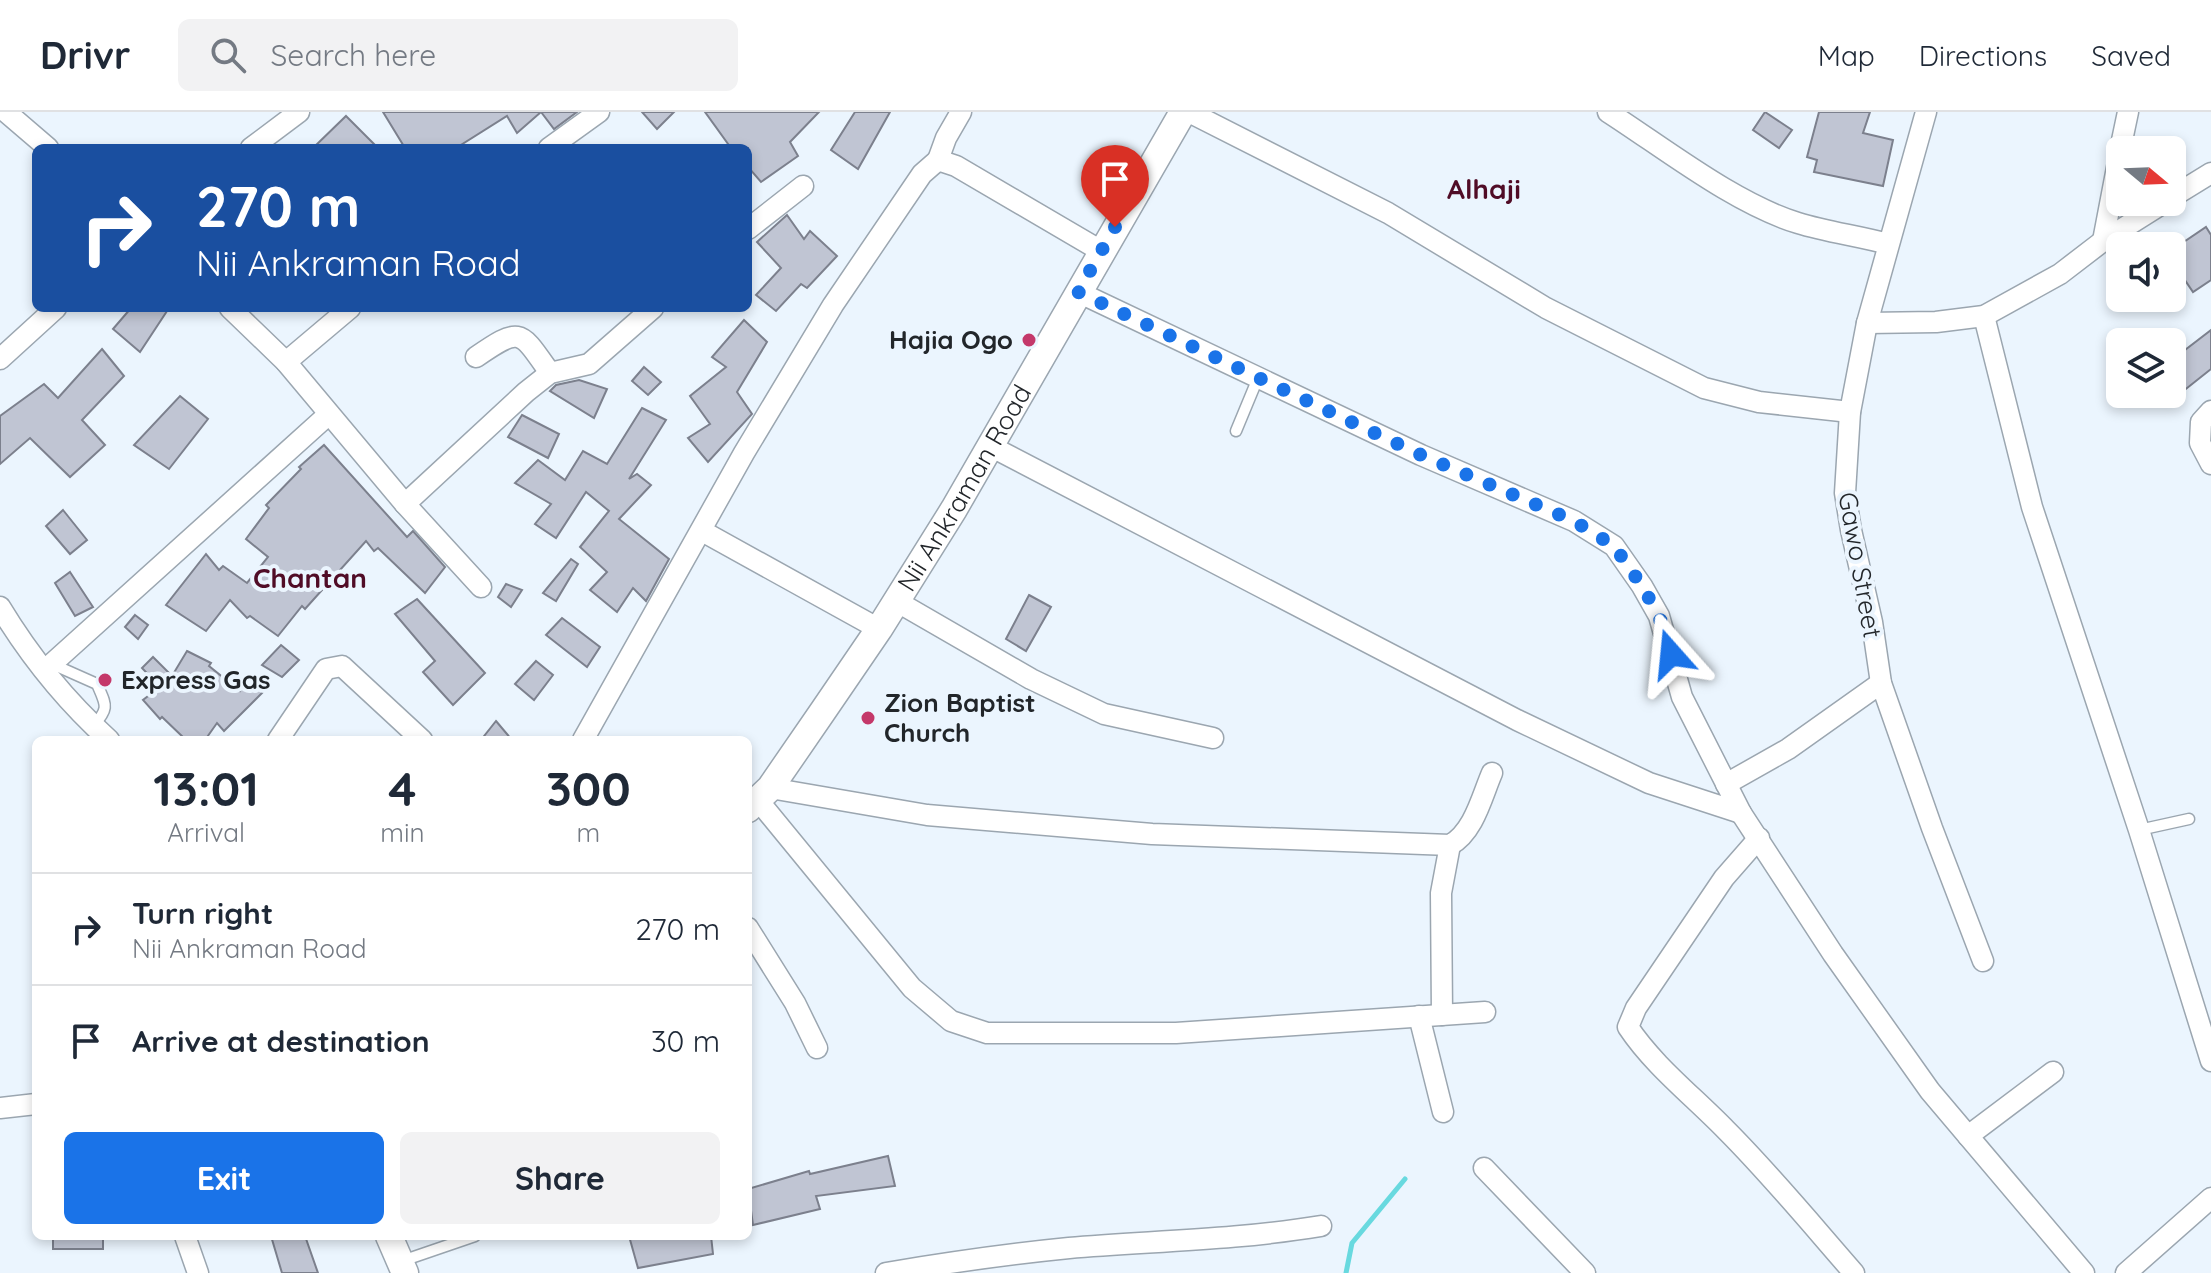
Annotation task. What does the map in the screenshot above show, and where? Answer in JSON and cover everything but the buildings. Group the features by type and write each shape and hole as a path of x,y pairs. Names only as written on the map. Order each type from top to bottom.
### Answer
{"street":[{"path":"6,112 43,144"},
{"path":"256,144 299,112"},
{"path":"563,144 599,112"},
{"path":"585,736 744,453 833,305 922,174 938,160 961,112"},
{"path":"1186,112 1388,213 1546,308 1704,388 1759,402 1850,412"},
{"name":"Nii Ankraman Road","path":"758,798 879,629 1186,112"},
{"path":"1608,112 1735,194 1763,208 1798,223 1888,244"},
{"name":"Gawo Street","path":"1926,112 1867,323 1850,412 1845,493 1872,622 1881,683 1983,961"},
{"path":"2123,136 2128,112"},
{"path":"938,160 956,166 1101,251"},
{"path":"2186,188 2211,173"},
{"path":"752,226 803,186"},
{"path":"2103,241 2108,216"},
{"path":"1867,323 1936,322 1984,316 2060,274 2143,216"},
{"path":"1078,292 1421,455 1574,521 1614,546 1659,616 1682,697 1741,813 1833,954 1930,1091 2084,1273"},
{"path":"0,359 52,312"},
{"path":"234,312 286,362 405,504 481,587"},
{"path":"286,362 345,312"},
{"path":"405,504 550,373 589,364 648,312"},
{"path":"1984,316 2032,507 2139,830 2183,980 2211,1061"},
{"path":"476,357 505,337 515,335 528,341 550,373"},
{"path":"2211,411 2201,422 2200,443 2211,464"},
{"path":"49,667 329,414"},
{"path":"990,446 1517,720 1649,783 1741,813"},
{"path":"702,531 879,629"},
{"path":"896,601 1031,679 1104,714 1213,738"},
{"path":"0,607 15,631 49,667 93,726 104,736"},
{"path":"281,736 326,669 335,665 342,666 418,736"},
{"path":"1726,784 1776,757 1881,683"},
{"path":"758,798 1137,833 1450,845 1469,826 1492,773"},
{"path":"758,798 912,988 951,1021 987,1033 1176,1033 1485,1012"},
{"path":"1759,838 1724,878 1636,1008 1628,1027 1637,1041 1727,1130 1854,1273"},
{"path":"1442,1015 1441,893 1450,845"},
{"path":"752,934 795,1003 817,1048"},
{"path":"1419,1016 1443,1112"},
{"path":"1968,1136 2053,1072"},
{"path":"0,1108 32,1104"},
{"path":"1484,1168 1585,1273"},
{"path":"2126,1273 2211,1198"},
{"path":"886,1273 1070,1248 1206,1241 1321,1226"},
{"path":"186,1240 198,1273"},
{"path":"391,1240 403,1268"}],"lane":[{"path":"1236,431 1258,378"},
{"path":"49,667 97,684 106,705 105,714 93,726"},
{"path":"2139,830 2189,819"},
{"path":"0,1108 0,1116"},
{"path":"403,1268 466,1240"}],"waterway":[{"path":"1346,1273 1352,1243 1405,1179"}],"place":[{"name":"Hajia Ogo","path":"1029,340"},
{"name":"Express Gas","path":"105,680"},
{"name":"Zion Baptist Church","path":"868,718"}],"district":[{"name":"Alhaji","path":"1484,189"},
{"name":"Chantan","path":"310,578"}],"route":[{"path":"1115,227 1078,292 1421,455 1574,521 1614,546 1659,616 1671,654"}]}
